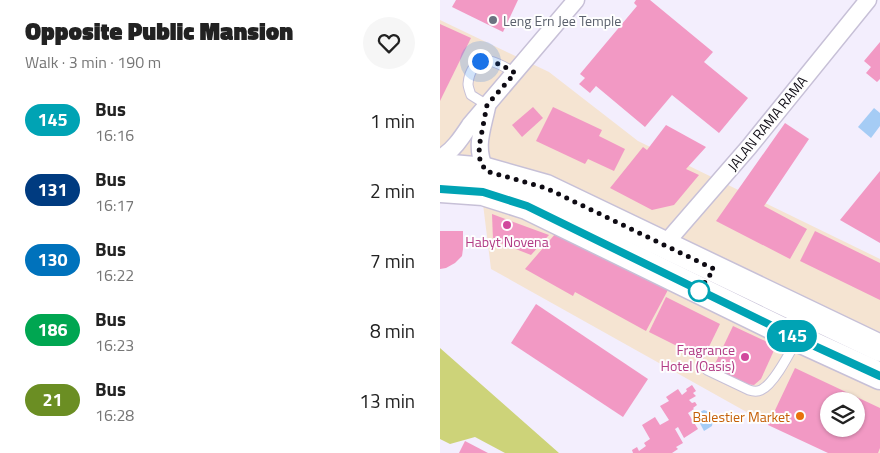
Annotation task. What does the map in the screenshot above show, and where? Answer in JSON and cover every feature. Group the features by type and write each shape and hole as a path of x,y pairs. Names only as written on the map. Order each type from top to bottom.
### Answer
{"main road":[{"path":"440,167 486,171 546,188 880,348"},
{"path":"440,189 483,192 527,206 797,338 880,376"}],"street":[{"path":"440,158 457,143 470,125 576,0"},
{"name":"JALAN RAMA RAMA","path":"664,245 748,147 868,0"},
{"path":"486,171 480,161 479,147 487,105"}],"lane":[{"path":"487,105 471,95 468,84 474,65 480,61 489,61 515,73"},
{"path":"707,370 749,390 761,390 773,380 797,338"}],"shaded area":[{"path":"440,20 549,72 638,141 880,259 880,453 830,453 770,425 491,269 483,204 440,203"}],"green space":[{"path":"440,348 559,453 505,453 475,437 450,444 440,439"}],"water":[{"path":"874,108 880,113 880,126 871,138 858,127"},
{"path":"704,410 709,412 713,419 712,426 704,431 695,414"}],"building":[{"name":"Leng Ern Jee Temple","path":"456,0 518,0 503,32 452,7"},
{"path":"636,0 650,0 713,52 704,62 748,98 719,133 672,95 645,127 596,86 590,93 579,84 585,78 580,74 637,6 634,3"},
{"path":"440,24 471,38 440,101"},
{"path":"880,42 880,79 877,82 866,73 871,67 864,61"},
{"path":"533,107 543,118 522,137 512,125"},
{"path":"553,107 602,130 599,136 625,149 614,171 588,159 585,164 536,141"},
{"path":"785,123 809,139 764,206 807,229 790,259 716,221"},
{"path":"666,125 706,147 686,169 699,175 674,205 652,210 610,188 643,147 647,150"},
{"path":"880,171 880,243 840,220"},
{"name":"Habyt Novena","path":"492,214 549,235 531,255 493,240"},
{"path":"440,231 463,231 463,249 462,256 455,263 440,269"},
{"path":"815,231 880,263 880,300 800,261"},
{"path":"556,233 669,288 646,331 575,292 573,296 525,269"},
{"path":"666,297 720,324 703,359 649,332"},
{"path":"536,304 648,379 623,417 511,343"},
{"name":"Fragrance Hotel (Oasis)","path":"733,326 776,346 761,379 754,385 745,384 713,368"},
{"name":"Balestier Market","path":"795,368 846,392 820,392 820,437 865,437 865,401 880,408 880,448 878,453 828,453 768,425"},
{"path":"692,385 696,391 693,393 696,396 689,400 697,405 688,413 698,429 684,438 678,427 675,429 683,443 676,447 678,449 672,453 633,453 632,450 637,447 639,451 646,446 644,443 650,439 642,425 655,417 660,425 669,420 660,406 669,401 666,397 678,389 682,395"},
{"path":"465,441 488,453 459,453"}],"bus line":[{"name":"145","path":"440,189 483,192 527,206 797,338 880,376"}],"place":[{"name":"Leng Ern Jee Temple","path":"493,20"},
{"name":"Habyt Novena","path":"507,225"},
{"name":"Fragrance Hotel (Oasis)","path":"745,357"},
{"name":"Balestier Market","path":"800,416"}],"route":[{"path":"480,61 499,64 515,73 487,105 479,147 480,161 486,171 546,188 714,269 699,291"}]}
